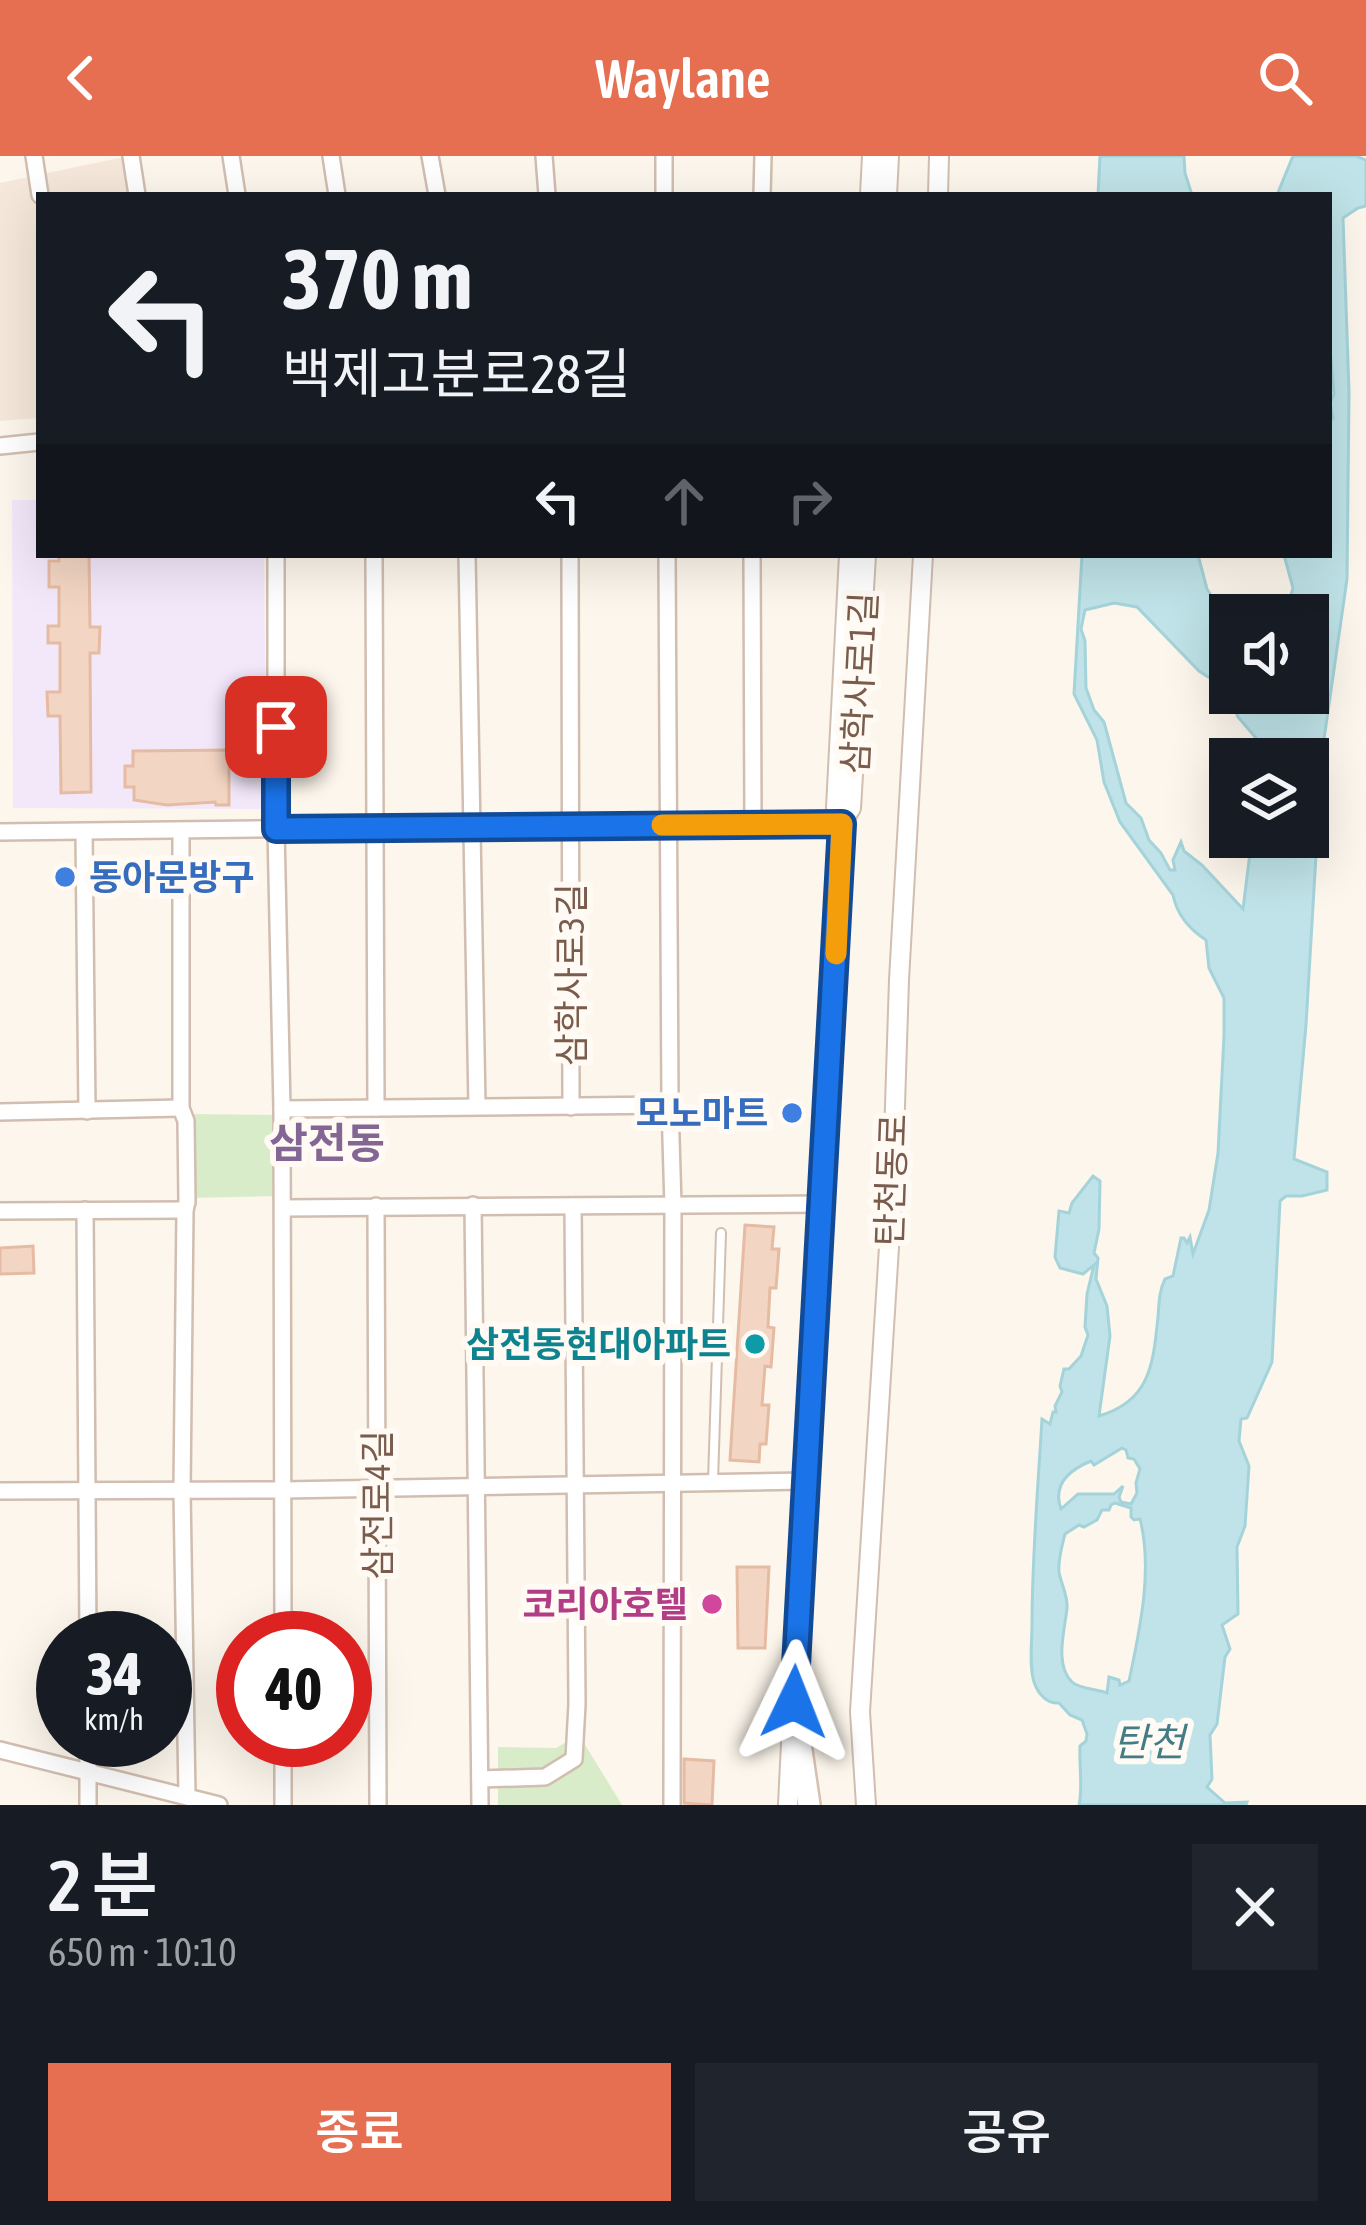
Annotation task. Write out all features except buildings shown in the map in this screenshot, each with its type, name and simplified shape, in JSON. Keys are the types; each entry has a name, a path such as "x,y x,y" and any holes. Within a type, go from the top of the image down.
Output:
{"main road":[{"path":"794,1702 809,1805"}],"street":[{"path":"34,156 40,192"},
{"path":"130,156 136,192"},
{"path":"232,156 237,192"},
{"path":"331,156 337,192"},
{"path":"430,156 436,192"},
{"path":"544,156 548,192"},
{"path":"664,156 664,192"},
{"path":"762,192 764,156"},
{"path":"870,192 872,156"},
{"path":"887,192 889,156"},
{"path":"938,192 939,156"},
{"path":"0,446 36,442"},
{"path":"276,558 283,1611"},
{"path":"374,558 376,1108"},
{"path":"467,558 477,1106"},
{"name":"삼학사로3길","path":"570,558 571,1107"},
{"path":"667,558 672,1805"},
{"path":"752,558 753,823"},
{"name":"삼학사로1길","path":"842,824 836,808 849,558"},
{"name":"삼학사로1길","path":"842,824 851,808 866,558"},
{"name":"탄천동로","path":"866,1805 860,1712 923,558"},
{"path":"0,832 842,824 794,1702 784,1805"},
{"path":"181,831 181,1108 186,1121 188,1202 184,1210 182,1491 187,1797"},
{"path":"84,832 87,1111"},
{"path":"282,1109 670,1105"},
{"path":"0,1112 181,1108"},
{"path":"283,1208 820,1204"},
{"path":"473,1205 480,1805"},
{"path":"480,1779 545,1777 574,1759 573,1205"},
{"name":"삼전로4길","path":"376,1206 378,1805"},
{"path":"85,1210 88,1611"},
{"path":"0,1211 184,1210"},
{"path":"0,1491 805,1481"},
{"path":"0,1750 219,1805"},
{"path":"283,1767 283,1805"},
{"path":"88,1770 88,1805"}],"lane":[{"path":"713,1483 721,1233"}],"shaded area":[{"path":"124,157 130,192 36,192 36,418 0,421 0,183"},
{"path":"12,500 36,500 36,558 264,558 267,809 13,808"}],"green space":[{"path":"188,1114 272,1115 276,1196 188,1198"},
{"path":"579,1735 622,1805 498,1805 498,1747 556,1748"}],"water":[{"path":"1100,156 1184,156 1191,192 1098,192"},
{"name":"탄천","path":"1293,156 1366,160 1366,206 1343,218 1349,392 1347,579 1329,704 1329,594 1291,594 1285,558 1332,558 1332,192 1278,192"},
{"name":"탄천","path":"1082,558 1199,558 1210,594 1209,677 1137,607 1114,603 1085,610 1081,629 1086,688 1104,722 1126,803 1141,818 1149,840 1170,870 1175,870 1173,860 1181,842 1184,851 1243,909 1249,858 1316,858 1294,1159 1327,1172 1327,1190 1280,1201 1272,1362 1247,1418 1241,1419 1239,1441 1249,1466 1245,1526 1237,1547 1238,1614 1222,1625 1230,1649 1217,1724 1210,1735 1212,1779 1207,1787 1225,1803 1247,1802 1246,1805 1079,1805 1080,1746 1087,1734 1082,1720 1041,1694 1031,1661 1042,1419 1050,1424 1062,1392 1064,1369 1081,1356 1088,1335 1087,1294 1094,1265 1083,1274 1060,1268 1055,1257 1059,1211 1069,1213 1093,1176 1100,1181 1094,1253 1110,1336 1099,1416 1129,1401 1146,1379 1163,1284 1173,1276 1181,1238 1187,1243 1190,1237 1193,1254 1209,1210 1218,1153 1224,1036 1224,998 1209,968 1206,940 1185,921 1173,895 1120,822 1104,782 1097,740 1074,694","holes":["1122,1448 1140,1469 1131,1504 1121,1502 1123,1486 1114,1494 1078,1494 1061,1509 1059,1492 1069,1474","1111,1505 1131,1508 1131,1517 1140,1519 1144,1538 1141,1620 1129,1681 1120,1685 1109,1677 1107,1693 1072,1682 1063,1666 1067,1603 1060,1553 1065,1534 1097,1520"]},
{"name":"탄천","path":"1328,714 1324,738 1256,738 1238,717"}],"slow traffic":[{"path":"662,825 842,824 836,954"}],"place":[{"name":"동아문방구","path":"65,877"},
{"name":"모노마트","path":"792,1113"},
{"name":"삼전동현대아파트","path":"755,1344"},
{"name":"코리아호텔","path":"712,1604"}],"district":[{"name":"삼전동","path":"327,1143"}],"route":[{"path":"276,727 276,829 842,824 794,1702"}]}
